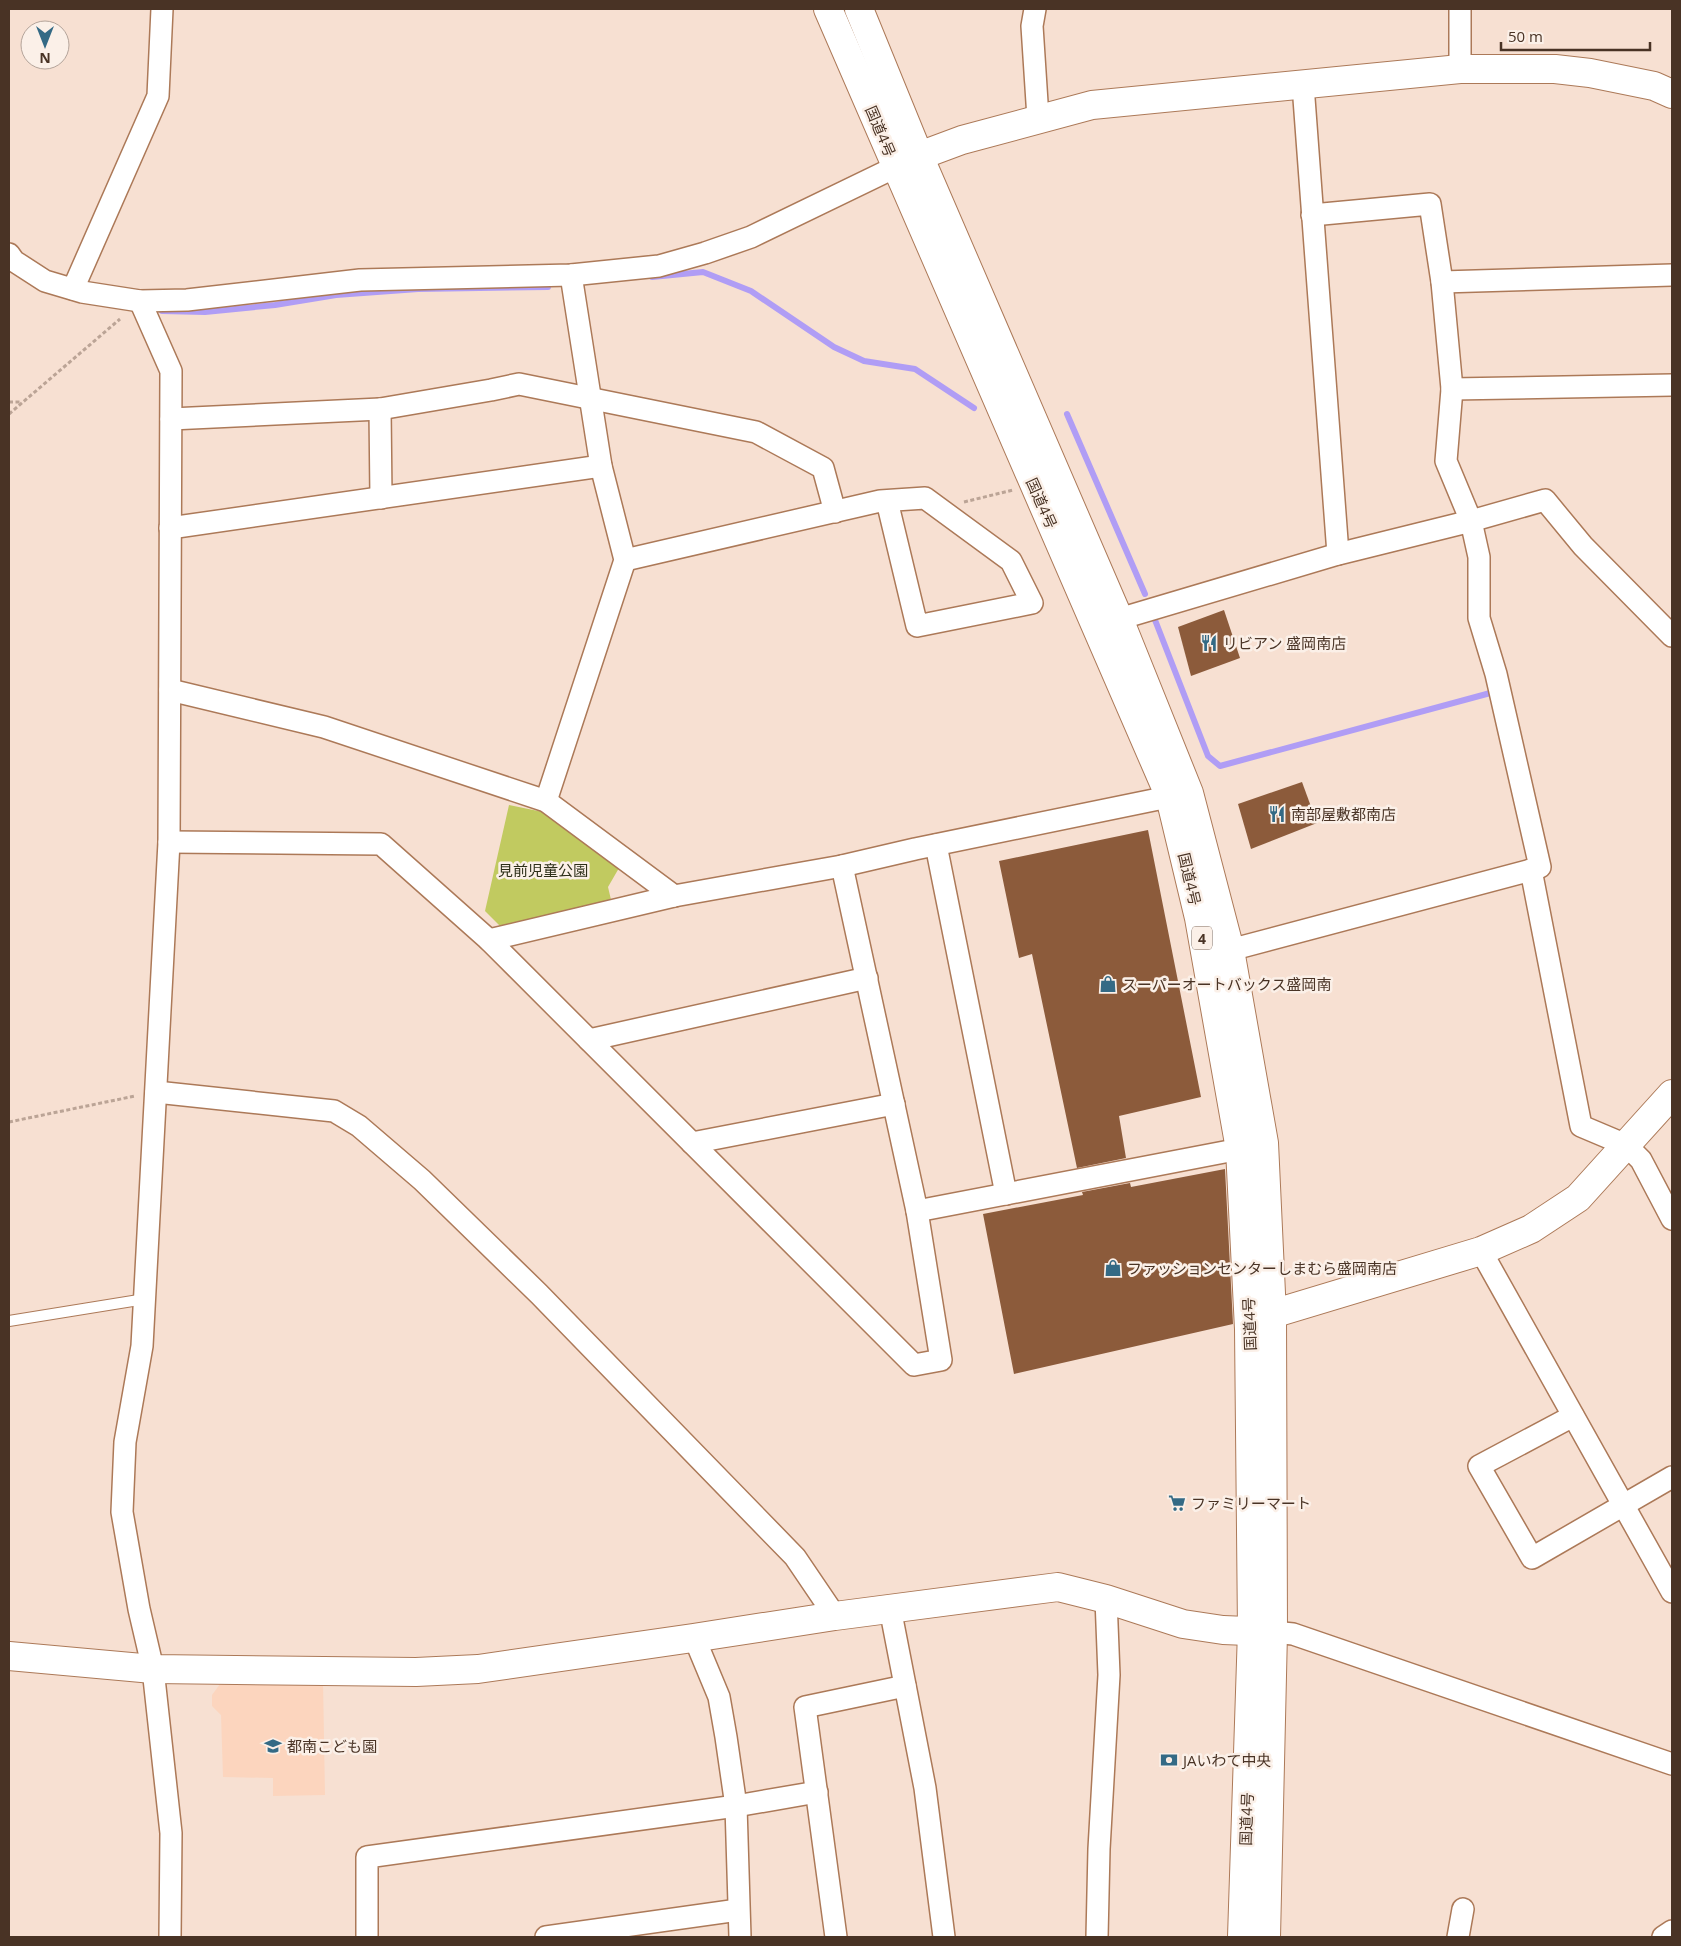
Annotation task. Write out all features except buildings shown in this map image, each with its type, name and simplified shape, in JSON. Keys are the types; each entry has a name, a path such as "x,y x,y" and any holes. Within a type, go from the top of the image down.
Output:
{"main road":[{"name":"国道4号","path":"828,9 907,161 1119,619 1230,950 1264,1143 1261,1318 1266,1937"},
{"name":"国道4号","path":"859,9 907,161 1034,485 1179,795 1240,1149 1261,1318"},
{"path":"907,161 962,140 1092,105 1460,69 1555,69 1590,73 1654,86 1672,94"},
{"path":"1261,1318 1481,1251 1531,1229 1578,1198 1672,1094"},
{"path":"9,1656 153,1669 416,1672 478,1669 890,1608 1058,1587 1106,1599 1183,1624 1223,1630 1263,1632"},
{"name":"国道4号","path":"1242,1937 1263,1632"}],"street":[{"path":"73,289 158,96 162,9"},
{"path":"1034,9 1032,26 1038,118"},
{"path":"1460,9 1460,69"},
{"path":"1303,85 1338,554"},
{"path":"9,254 14,261 45,281 73,289 140,301 187,300 360,280 572,275 658,266 705,253 751,237 907,161"},
{"path":"1230,950 1540,867 1496,674 1479,618 1479,557 1471,521 1446,461 1452,388 1442,282 1430,204 1312,215"},
{"path":"546,801 625,560 601,466 572,275"},
{"path":"1442,282 1672,276"},
{"path":"140,301 171,371 169,842 142,1346 126,1442 122,1512 139,1609 153,1669 170,1833 170,1937"},
{"path":"171,419 380,409 519,384 756,432 823,468 835,512"},
{"path":"1452,388 1672,384"},
{"path":"380,409 381,498"},
{"path":"170,528 601,466"},
{"path":"625,560 887,500 925,498 1010,561 1032,603 917,626 887,500"},
{"path":"1119,619 1338,554 1471,521 1545,500 1583,546 1672,636"},
{"path":"170,690 324,727 546,801 674,896"},
{"path":"489,940 674,896 842,866 1179,795"},
{"path":"169,842 381,844 489,940 914,1365 941,1360 917,1211 842,866"},
{"path":"936,845 1006,1194"},
{"path":"1531,870 1581,1126 1626,1145 1641,1160 1672,1219"},
{"path":"589,1040 867,978"},
{"path":"156,1092 334,1111 359,1126 422,1180 539,1294 775,1536 795,1557 835,1616"},
{"path":"692,1143 894,1104"},
{"path":"917,1211 1240,1149"},
{"path":"1481,1251 1672,1592"},
{"path":"1573,1416 1479,1466 1532,1558 1672,1477"},
{"path":"1097,1937 1099,1849 1109,1675 1106,1599"},
{"path":"890,1608 925,1788 944,1937"},
{"path":"1263,1632 1293,1634 1672,1764"},
{"path":"694,1637 719,1697 736,1806 740,1937"},
{"path":"836,1937 805,1707 905,1686"},
{"path":"366,1937 366,1857 736,1806 817,1792"},
{"path":"1458,1937 1463,1908"},
{"path":"546,1937 738,1910"},
{"path":"1663,1937 1672,1931"}],"lane":[{"path":"9,1321 145,1299"}],"path":[{"path":"9,414 140,301"},
{"path":"9,402 23,402"},
{"path":"938,508 1034,485"},
{"path":"9,1122 156,1092"}],"shaded area":[{"name":"都南こども園","path":"234,1680 323,1680 325,1795 273,1796 273,1778 223,1777 221,1715 212,1706 212,1695 220,1684"}],"green space":[{"name":"見前児童公園","path":"509,805 543,812 619,868 608,887 612,904 502,928 485,911"}],"waterway":[{"path":"652,277 703,272 751,291 834,347 864,361 915,369 974,408"},
{"path":"162,311 205,312 275,305 336,295 418,289 548,287"},
{"path":"1067,414 1145,594"},
{"path":"1155,620 1208,756 1220,766 1494,692"}],"place":[{"name":"リビアン 盛岡南店","path":"1209,643"},
{"name":"南部屋敷都南店","path":"1277,814"},
{"name":"スーパーオートバックス盛岡南","path":"1108,984"},
{"name":"ファッションセンターしまむら盛岡南店","path":"1113,1268"},
{"name":"ファミリーマート","path":"1177,1503"},
{"name":"都南こども園","path":"273,1746"},
{"name":"JAいわて中央","path":"1169,1760"}]}
